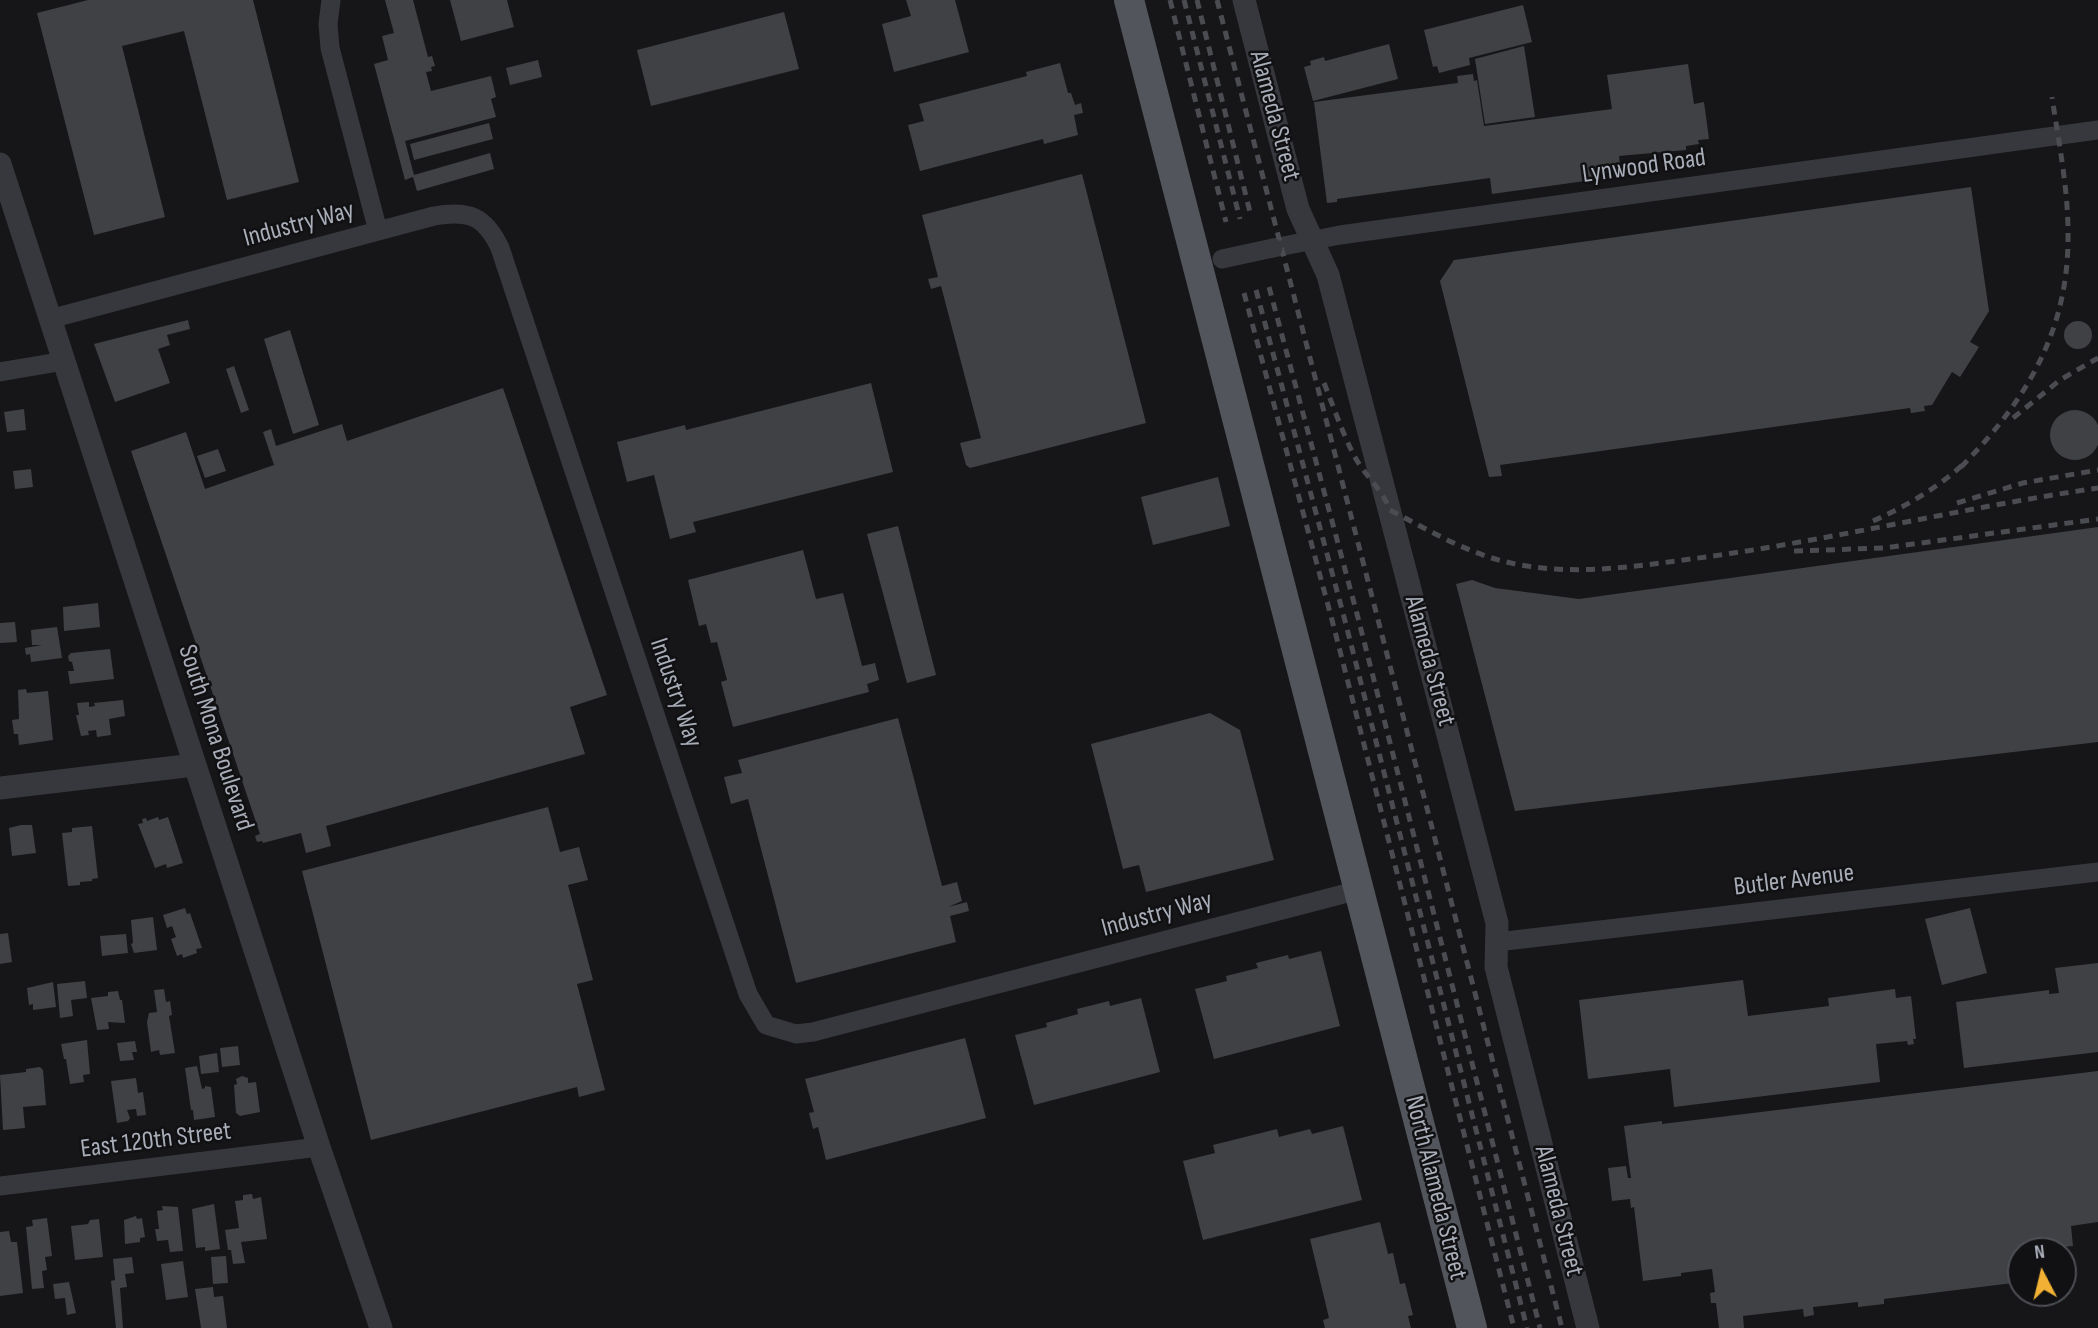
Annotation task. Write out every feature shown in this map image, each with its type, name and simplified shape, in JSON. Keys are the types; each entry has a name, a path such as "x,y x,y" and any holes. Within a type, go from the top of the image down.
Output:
{"main road":[{"path":"1129,0 1210,262 1359,890"},
{"name":"North Alameda Street","path":"1359,890 1472,1328"}],"street":[{"path":"331,0 328,35 377,232"},
{"name":"Alameda Street","path":"1244,0 1298,209 1328,275 1497,923 1496,967 1588,1328"},
{"name":"Lynwood Road","path":"1210,262 1311,240 2098,130"},
{"name":"South Mona Boulevard","path":"0,164 319,1147 381,1328"},
{"name":"Industry Way","path":"50,319 450,213 463,214 486,224 494,236 748,994 766,1025 796,1034 813,1032 1359,890"},
{"path":"0,372 64,362"},
{"path":"0,788 194,765"},
{"name":"Butler Avenue","path":"1497,942 2098,872"},
{"name":"East 120th Street","path":"0,1186 319,1147"}],"building":[{"path":"88,0 253,0 299,182 227,200 184,31 122,46 165,217 94,235 37,13"},
{"path":"385,0 413,0 428,57 432,56 435,66 431,67 432,71 426,72 431,91 491,76 496,97 491,99 496,117 405,141 414,175 490,153 494,169 417,191 413,177 405,180 374,64 388,60 382,36 394,33"},
{"path":"450,0 507,0 514,27 461,41"},
{"path":"906,0 955,0 969,52 894,72 882,24 911,16"},
{"path":"1523,5 1532,42 1469,58 1470,65 1439,73 1437,66 1433,67 1424,30"},
{"path":"784,12 799,69 651,106 637,50"},
{"path":"1389,44 1398,79 1313,101 1304,67 1311,65 1310,61 1324,57 1325,61"},
{"path":"1524,46 1535,117 1485,124 1475,59"},
{"path":"538,60 542,77 510,85 506,68"},
{"path":"1060,63 1068,93 1071,93 1075,105 1081,103 1083,113 1074,115 1078,135 1044,144 1043,139 920,171 908,125 924,121 919,104 1027,76 1026,72"},
{"path":"1688,64 1694,104 1704,102 1709,139 1698,140 1699,144 1686,146 1686,150 1619,156 1621,176 1492,194 1490,178 1337,199 1337,202 1327,203 1314,102 1458,83 1457,76 1473,74 1474,81 1477,80 1484,126 1612,109 1607,75"},
{"path":"489,123 493,139 414,160 410,144"},
{"path":"1082,174 1146,423 970,468 966,465 960,443 981,438 941,286 931,289 928,279 938,277 922,215"},
{"path":"1971,187 1989,311 1970,342 1979,347 1960,377 1952,372 1932,405 1924,406 1925,411 1911,413 1910,408 1500,465 1502,476 1489,477 1440,281 1454,260"},
{"path":"188,320 190,329 167,335 170,345 158,349 170,383 115,402 94,344"},
{"path":"2078,321 2088,325 2092,335 2088,345 2078,349 2068,345 2064,335 2068,325"},
{"path":"290,330 319,425 293,434 264,339"},
{"path":"234,366 249,410 241,413 226,369"},
{"path":"871,383 893,472 693,522 696,532 670,539 654,475 627,482 617,442 685,425 686,430"},
{"path":"503,388 607,695 570,707 585,754 326,826 331,846 306,853 301,833 263,843 257,842 255,836 260,834 131,451 186,432 205,489 274,465 263,432 271,429 276,446 342,424 347,441"},
{"path":"24,409 26,430 7,432 4,412"},
{"path":"2075,410 2093,417 2100,435 2093,453 2075,460 2057,453 2050,435 2057,417"},
{"path":"218,449 226,471 205,478 197,456"},
{"path":"31,469 33,487 15,489 13,471"},
{"path":"1218,477 1230,526 1153,545 1141,497"},
{"path":"898,526 936,675 907,683 867,534"},
{"path":"2098,527 2098,742 1515,811 1456,584 1472,580 1495,588 1579,599"},
{"path":"803,550 816,599 843,593 862,666 875,663 879,680 867,684 869,692 733,727 721,682 727,680 717,642 711,643 706,624 699,626 688,580"},
{"path":"98,603 100,627 64,631 63,607"},
{"path":"15,622 17,642 0,643 0,623"},
{"path":"57,627 62,658 31,662 30,654 26,655 25,648 42,645 32,645 31,630"},
{"path":"110,649 114,679 70,684 68,671 74,671 68,656 71,653"},
{"path":"26,689 27,693 48,691 53,740 19,745 12,720 19,719 18,690"},
{"path":"123,700 125,716 109,719 111,735 97,737 96,730 81,736 76,715 79,715 77,703 89,702 89,707 95,706 94,703"},
{"path":"1210,713 1240,730 1274,860 1146,892 1139,865 1123,869 1091,744"},
{"path":"898,718 942,886 957,882 962,901 948,907 967,902 969,911 950,916 956,942 796,983 748,799 731,804 724,777 742,773 738,760"},
{"path":"548,807 560,852 579,847 588,880 568,885 593,980 577,984 605,1090 579,1097 577,1087 371,1140 302,871"},
{"path":"158,817 159,820 168,817 183,863 167,868 166,864 155,868 138,824 143,823 142,819 146,818 147,821"},
{"path":"32,825 36,853 12,856 9,828"},
{"path":"92,826 98,878 80,882 80,885 68,886 62,833 72,832 72,828"},
{"path":"185,908 187,914 190,913 202,948 183,958 182,954 177,956 171,939 176,937 172,926 167,928 163,915"},
{"path":"1970,908 1987,973 1942,985 1925,919"},
{"path":"153,917 157,950 134,953 131,944 131,920"},
{"path":"8,933 12,962 0,964 0,934"},
{"path":"126,934 128,953 102,956 100,936"},
{"path":"1321,951 1340,1026 1214,1059 1195,989 1227,981 1226,976 1258,968 1256,963"},
{"path":"2098,963 2098,1052 1964,1068 1956,1002 2049,990 2049,994 2059,993 2055,968"},
{"path":"1743,980 1748,1016 1829,1006 1828,998 1895,989 1896,998 1911,996 1916,1039 1913,1039 1914,1044 1908,1045 1907,1041 1876,1044 1880,1082 1674,1107 1670,1069 1588,1079 1579,1000"},
{"path":"85,981 87,998 71,1000 73,1016 60,1018 57,984"},
{"path":"53,982 56,1007 33,1010 33,1004 29,1005 27,988"},
{"path":"164,989 166,1002 170,1001 172,1015 169,1016 175,1053 160,1055 159,1050 151,1052 147,1022 149,1013 157,1012 154,990"},
{"path":"118,991 125,1023 108,1022 109,1029 97,1030 91,998 108,996 108,992"},
{"path":"1141,998 1160,1072 1034,1105 1015,1035 1047,1027 1046,1023 1078,1014 1077,1009 1109,1001 1110,1006"},
{"path":"965,1038 986,1118 826,1160 818,1127 813,1129 809,1113 814,1112 805,1079"},
{"path":"87,1040 90,1074 83,1075 84,1082 70,1084 61,1044"},
{"path":"135,1041 137,1052 132,1052 134,1060 120,1061 117,1043"},
{"path":"238,1046 240,1065 222,1067 220,1048"},
{"path":"217,1053 219,1072 201,1074 199,1056"},
{"path":"197,1066 202,1089 205,1086 211,1087 215,1117 194,1120 185,1068"},
{"path":"40,1067 43,1070 46,1105 23,1107 25,1128 3,1130 0,1075 26,1072 26,1069"},
{"path":"2098,1071 2098,1222 2071,1226 2072,1237 2007,1237 2007,1284 1884,1299 1884,1304 1858,1307 1858,1302 1813,1307 1814,1315 1804,1317 1803,1309 1743,1316 1744,1328 1719,1328 1716,1303 1711,1303 1710,1293 1715,1292 1712,1269 1643,1281 1634,1207 1631,1208 1630,1199 1612,1201 1608,1168 1626,1166 1628,1178 1631,1178 1624,1126 1662,1121 1662,1124"},
{"path":"242,1076 248,1078 248,1083 256,1082 260,1112 240,1116 236,1113 234,1085 237,1084 236,1079"},
{"path":"136,1078 138,1093 143,1092 146,1115 137,1116 136,1109 127,1110 130,1118 128,1121 117,1123 111,1081"},
{"path":"1343,1126 1362,1200 1203,1240 1183,1161 1215,1153 1213,1145 1277,1129 1279,1137 1310,1129 1312,1134"},
{"path":"252,1194 253,1199 261,1197 267,1239 241,1242 245,1263 233,1264 225,1230 239,1228 235,1201 243,1200 243,1195"},
{"path":"214,1204 220,1249 205,1251 205,1247 196,1248 192,1209"},
{"path":"162,1206 178,1207 183,1251 170,1252 168,1240 157,1241 157,1211 163,1210"},
{"path":"136,1216 137,1219 142,1218 145,1237 140,1238 140,1242 125,1244 124,1220"},
{"path":"47,1218 52,1256 45,1257 47,1270 42,1271 44,1288 32,1289 26,1227 33,1226 32,1220"},
{"path":"99,1219 103,1257 75,1260 71,1226 88,1224 90,1220"},
{"path":"1380,1222 1388,1254 1393,1253 1400,1284 1405,1283 1413,1315 1408,1316 1411,1328 1325,1328 1323,1320 1329,1318 1310,1239"},
{"path":"9,1231 11,1242 17,1242 23,1293 0,1296 0,1232"},
{"path":"226,1256 228,1283 213,1284 211,1257"},
{"path":"132,1257 134,1273 125,1274 127,1287 120,1288 123,1328 116,1328 111,1281 115,1280 113,1259"},
{"path":"183,1261 188,1297 166,1300 161,1264"},
{"path":"69,1282 76,1313 67,1315 65,1298 55,1299 53,1284"},
{"path":"213,1287 214,1297 223,1296 227,1328 201,1328 195,1289"}],"railway":[{"path":"1170,0 1226,222"},
{"path":"1184,0 1240,219"},
{"path":"1197,0 1251,216"},
{"path":"1217,0 1562,1328"},
{"path":"1961,467 2005,417 2023,391 2051,336 2060,306 2066,275 2068,223 2052,97"},
{"path":"1269,287 1357,614 1540,1328"},
{"path":"1256,290 1344,617 1527,1328"},
{"path":"1244,293 1332,620 1514,1328"},
{"path":"2013,418 2060,380 2098,358"},
{"path":"1324,383 1356,459 1390,510 1470,550 1521,565 1567,570 1637,566 1706,557 2098,488"},
{"path":"1873,521 1922,495 1967,461"},
{"path":"1957,503 2023,483 2098,470"},
{"path":"1794,551 1884,548 2098,519"}]}
